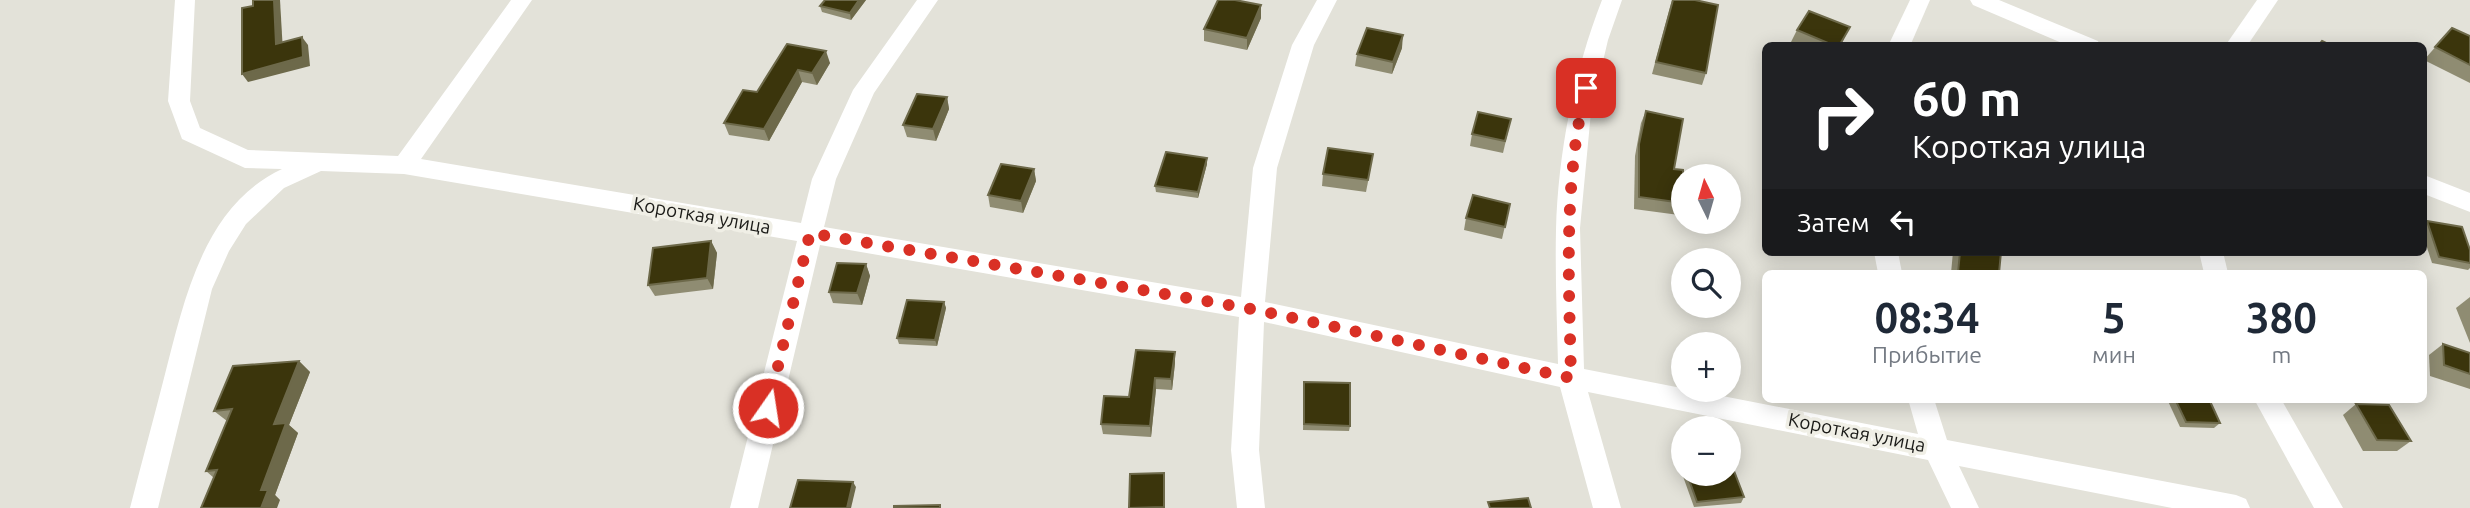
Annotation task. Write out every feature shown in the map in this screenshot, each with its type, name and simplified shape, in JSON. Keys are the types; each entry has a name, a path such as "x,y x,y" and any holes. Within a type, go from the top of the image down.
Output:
{"street":[{"name":"Короткая улица","path":"185,0 179,101 190,133 245,159 404,164 1252,309 1571,378 2236,508"},
{"path":"404,164 522,0"},
{"path":"744,508 824,179 864,90 928,0"},
{"path":"1251,508 1245,450 1252,309 1265,168 1303,45 1327,0"},
{"path":"1607,508 1571,378 1568,228 1580,112 1597,40 1612,0"},
{"path":"1901,42 1920,0"},
{"path":"1980,0 2080,42"},
{"path":"2238,42 2267,0"},
{"path":"144,508 200,289 218,247 238,217 276,182 320,162"},
{"path":"2427,185 2470,203"},
{"path":"1922,403 1936,448 1965,508"},
{"path":"2269,403 2329,508"}],"building":[{"path":"253,0 274,0 276,44 302,37 303,57 242,74 242,8 253,6"},
{"path":"825,0 859,0 850,13 820,6"},
{"path":"1218,0 1261,5 1247,38 1204,29"},
{"path":"1673,0 1695,0 1718,5 1706,73 1656,62"},
{"path":"1809,11 1850,27 1841,42 1826,42 1797,30"},
{"path":"1367,28 1403,35 1393,62 1357,54"},
{"path":"2452,28 2470,36 2470,65 2435,47"},
{"path":"787,44 826,51 812,73 798,70 764,129 724,123 743,90 757,92"},
{"path":"917,94 947,97 933,129 903,125"},
{"path":"1646,111 1683,119 1675,164 1671,164 1671,201 1639,197 1639,144"},
{"path":"1478,112 1511,119 1505,141 1472,134"},
{"path":"1328,148 1373,154 1368,180 1323,174"},
{"path":"1166,152 1207,158 1198,192 1155,186"},
{"path":"1001,164 1034,169 1021,201 988,195"},
{"path":"1473,195 1510,204 1505,227 1466,218"},
{"path":"2427,221 2462,227 2470,250 2470,263 2439,257"},
{"path":"711,241 707,278 648,285 653,248"},
{"path":"1960,256 2001,256 1999,270 1958,270"},
{"path":"837,263 866,264 857,293 829,292"},
{"path":"907,300 944,302 935,340 897,338"},
{"path":"2443,344 2470,353 2470,374 2444,365"},
{"path":"1136,350 1175,352 1171,379 1155,378 1150,426 1101,424 1104,396 1129,397"},
{"path":"299,361 274,424 286,423 261,490 268,490 261,508 201,508 217,470 206,471 232,409 214,411 233,366"},
{"path":"1304,382 1350,383 1350,426 1304,424"},
{"path":"2177,403 2211,403 2220,423 2186,422"},
{"path":"2356,404 2389,405 2411,441 2377,440"},
{"path":"1164,473 1164,507 1129,508 1130,474"},
{"path":"798,480 853,482 847,508 790,508"},
{"path":"1691,486 1740,486 1744,497 1697,502"},
{"path":"1528,498 1531,508 1490,508 1488,502"},
{"path":"940,505 940,508 894,508 894,506"}],"route":[{"path":"768,408 810,233 1252,309 1571,378 1568,228 1580,112 1586,88"}]}
